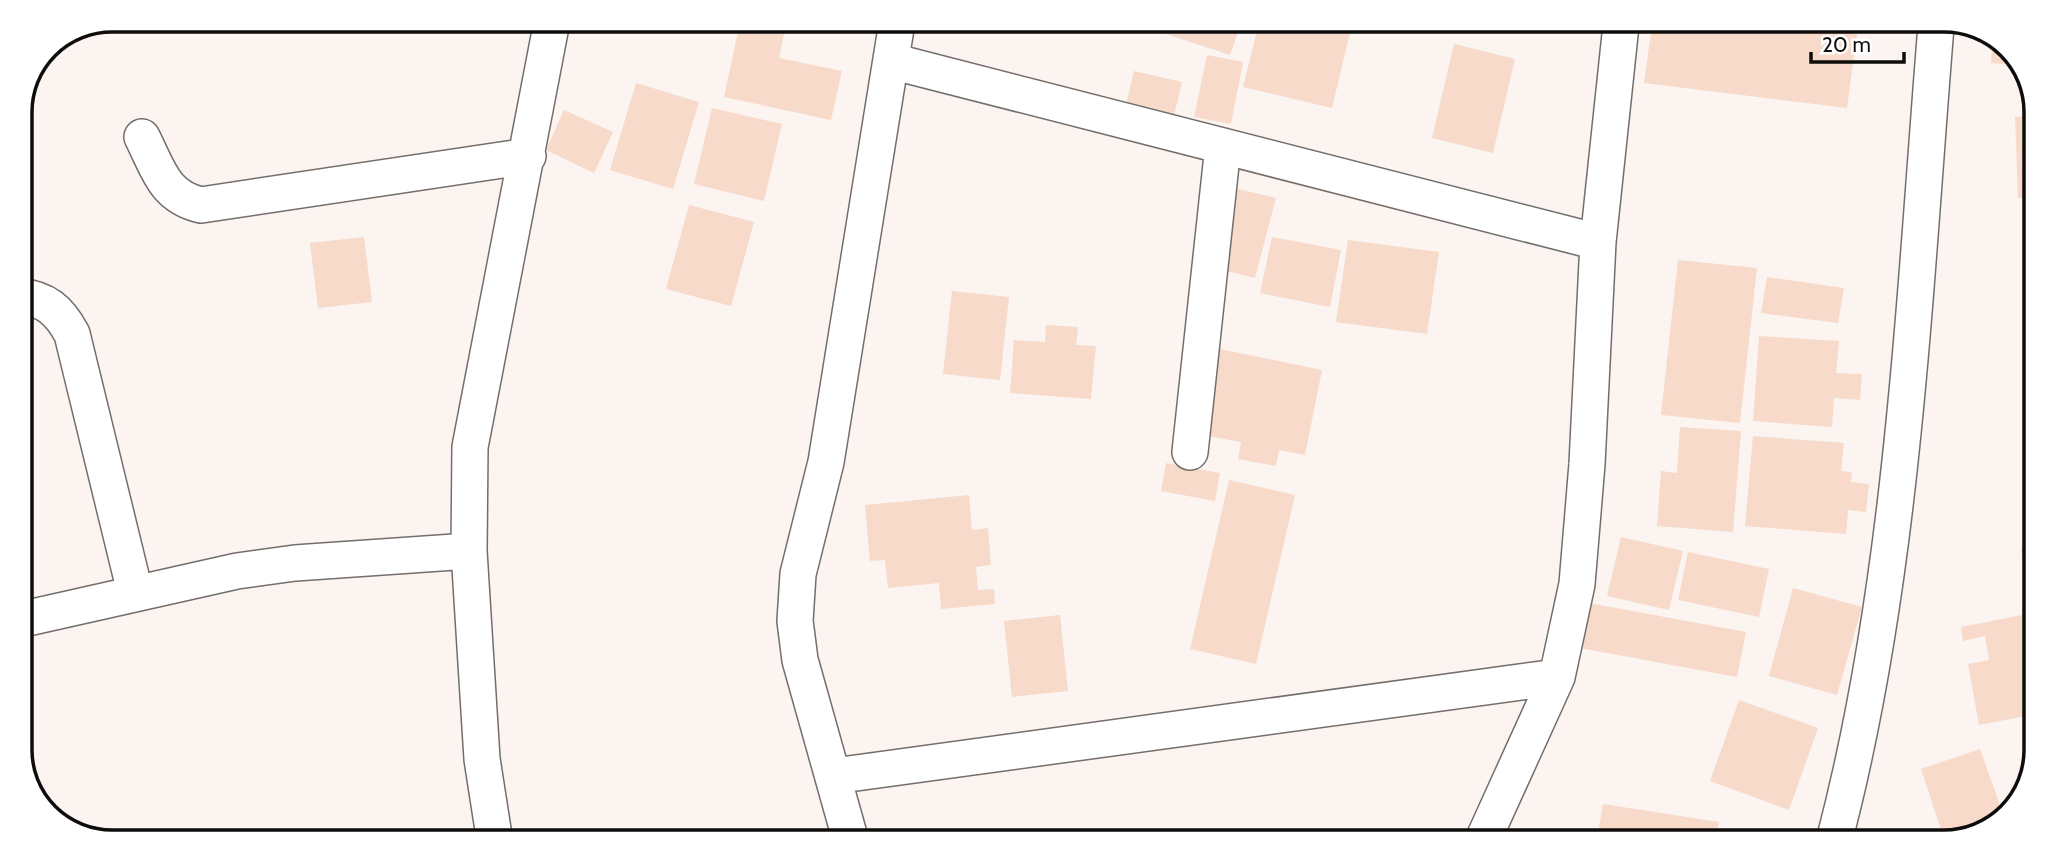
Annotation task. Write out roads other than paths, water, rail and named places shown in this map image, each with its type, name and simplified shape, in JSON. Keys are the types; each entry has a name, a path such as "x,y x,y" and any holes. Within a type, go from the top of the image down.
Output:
{"street":[{"path":"493,830 482,759 469,551 470,447 550,32"},
{"path":"848,830 800,660 795,621 798,574 826,461 895,32"},
{"path":"1488,830 1557,677 1577,584 1587,464 1598,242 1620,32"},
{"path":"1837,830 1857,755 1902,444 1936,32"},
{"path":"891,61 1598,242"},
{"path":"142,137 169,190 184,201 201,205 528,156"},
{"path":"1191,452 1223,146"},
{"path":"32,298 40,299 62,315 72,334 135,592"},
{"path":"32,617 135,592 295,563 469,551"},
{"path":"834,776 1557,677"}]}
